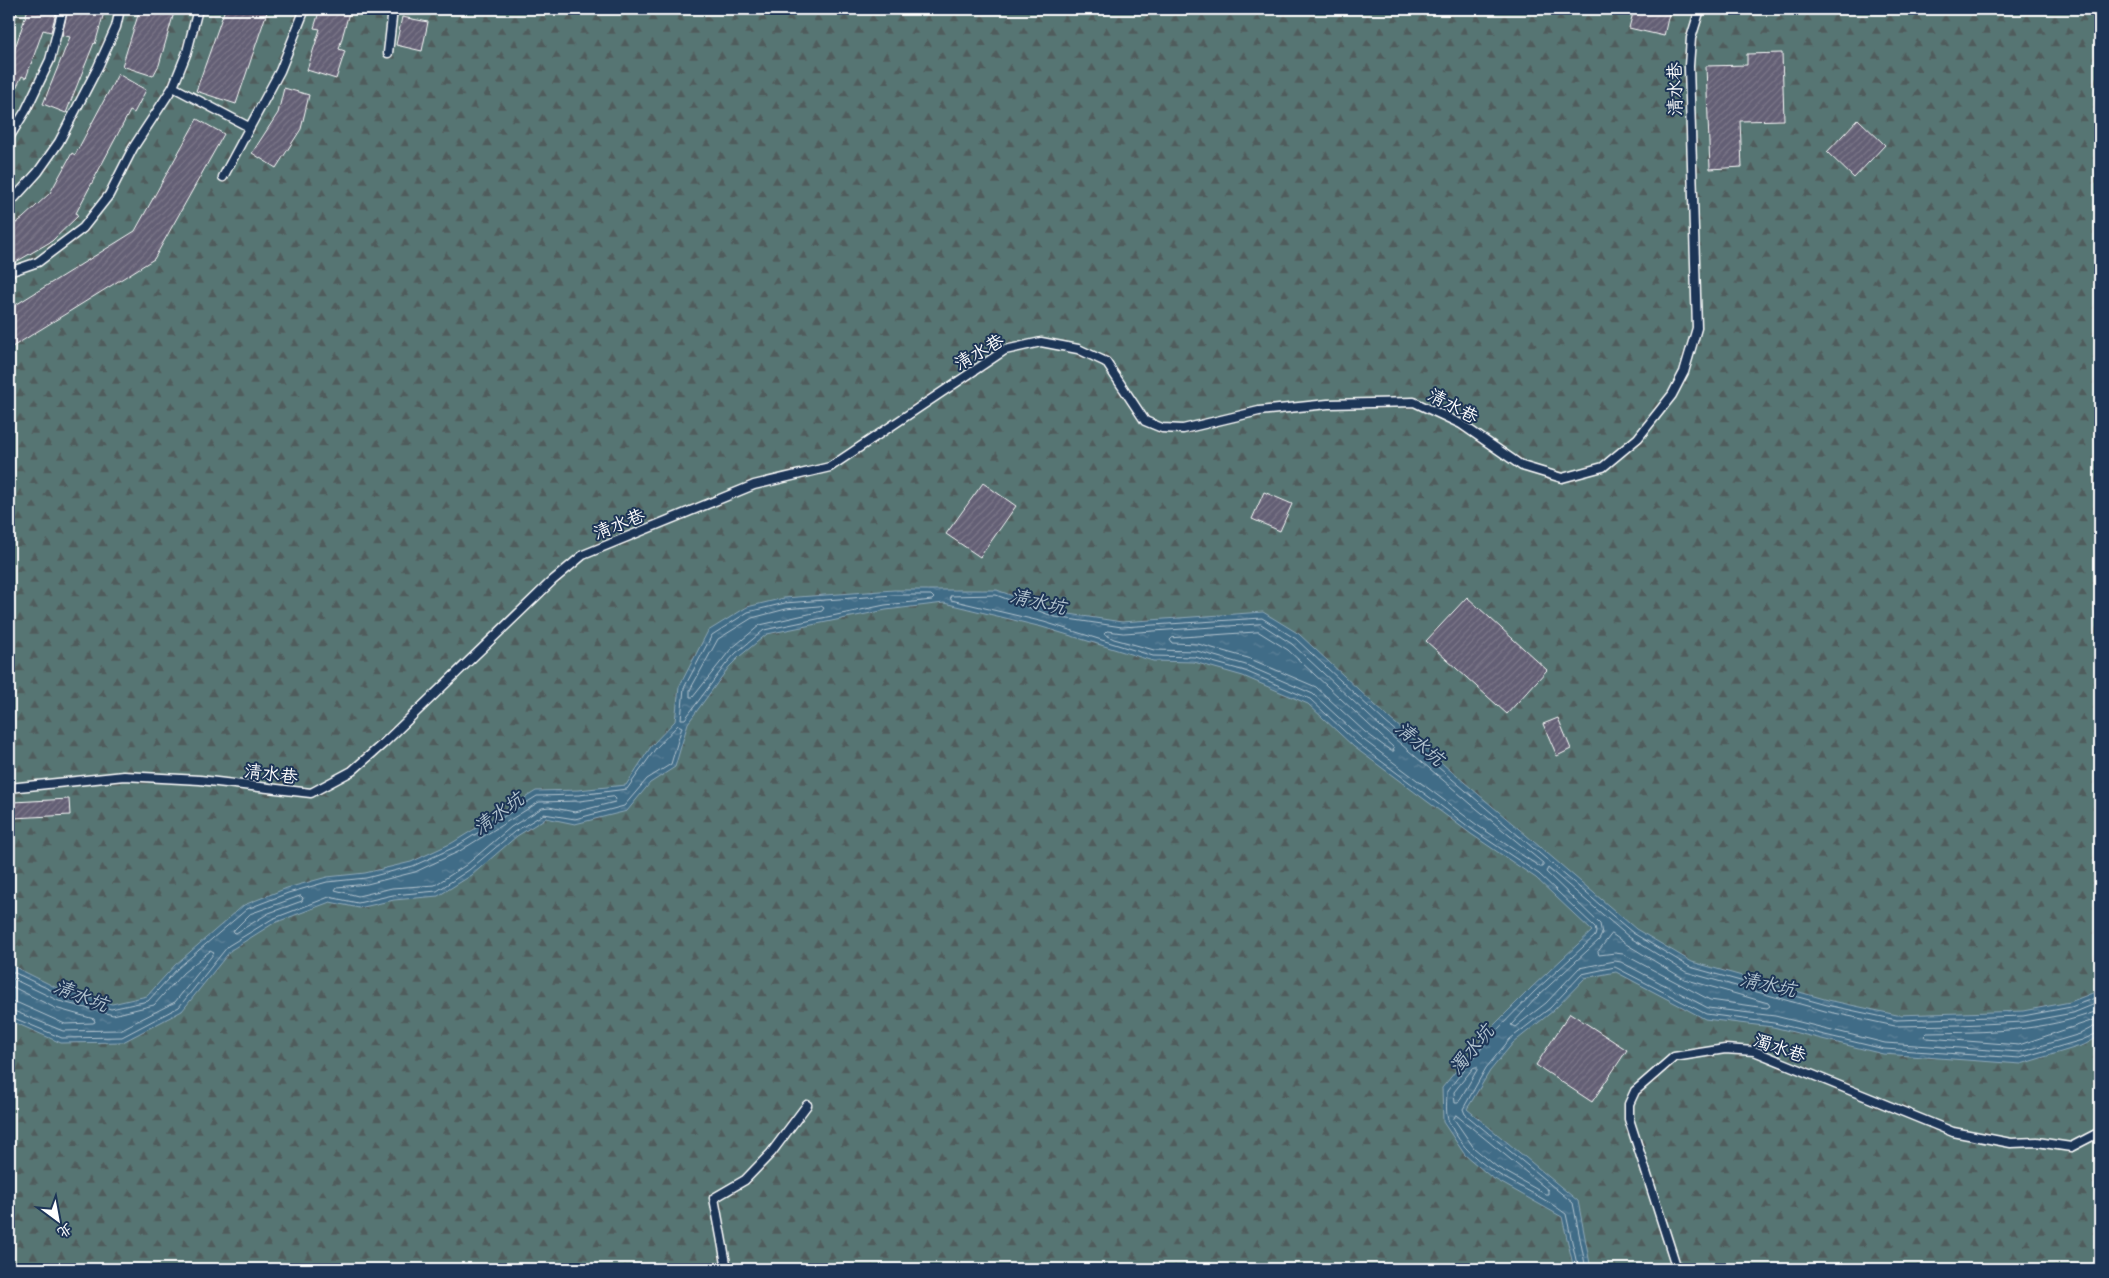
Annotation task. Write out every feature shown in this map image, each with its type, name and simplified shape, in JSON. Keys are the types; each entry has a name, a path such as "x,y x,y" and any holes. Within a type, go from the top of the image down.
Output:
{"lane":[{"path":"9,21 12,9"},
{"path":"9,138 26,110 50,60 63,9"},
{"path":"9,204 38,172 59,142 98,67 116,27 120,9"},
{"path":"9,272 38,262 83,228 109,195 133,148 173,87 187,52 198,9"},
{"path":"223,177 280,71 305,9"},
{"path":"388,52 393,9"},
{"name":"清水巷","path":"9,788 124,776 200,780 311,793 352,771 359,765 552,582 583,555 754,485 830,467 1005,350 1041,342 1078,349 1106,362 1144,421 1162,428 1183,429 1259,411 1328,404 1414,402 1461,424 1522,466 1562,478 1602,467 1638,438 1672,395 1684,372 1697,328 1689,66 1691,38 1700,9"},
{"path":"173,87 249,127"},
{"name":"濁水巷","path":"1677,1269 1629,1119 1629,1104 1635,1091 1674,1057 1725,1049 1754,1051 1953,1132 2010,1143 2037,1142 2071,1147 2100,1132"},
{"path":"727,1269 714,1198 745,1180 772,1153 807,1105"}],"green space":[{"path":"9,9 2100,9 2100,1269 9,1269"}],"water":[{"name":"清水坑","path":"894,590 997,590 1056,612 1122,622 1263,612 1299,634 1389,718 1636,929 1692,962 1828,1000 1897,1015 2023,1011 2070,1002 2100,990 2100,1036 2084,1045 2021,1064 1883,1054 1773,1027 1705,1019 1616,972 1585,978 1553,1011 1513,1043 1490,1071 1467,1109 1578,1201 1591,1269 1574,1269 1562,1217 1491,1177 1465,1155 1443,1122 1442,1088 1490,1029 1592,931 1536,878 1471,834 1354,747 1308,704 1243,676 1194,662 1153,661 1042,627 944,603 886,610 767,634 729,667 688,723 675,767 650,783 627,811 575,824 546,818 517,836 472,875 438,896 394,900 359,908 330,902 274,923 231,950 182,1011 123,1042 61,1043 9,1020 9,964 63,991 112,1004 147,996 175,965 244,905 287,888 327,877 365,873 411,862 452,843 536,791 578,790 626,785 652,745 675,721 679,687 708,631 747,607 784,598"}],"building":[{"path":"28,9 57,9 51,32 43,30 26,78 22,76 9,102 9,66"},
{"path":"68,9 105,9 95,44 66,113 43,104 70,37 62,35"},
{"path":"140,9 175,9 159,65 153,76 122,66"},
{"path":"225,9 268,9 236,104 196,91"},
{"path":"320,9 350,9 339,49 345,51 336,79 307,70 320,29 314,28"},
{"path":"1634,9 1670,9 1664,36 1629,28"},
{"path":"402,17 428,22 422,51 396,45"},
{"path":"1782,53 1784,120 1740,121 1742,167 1710,169 1706,66 1747,65 1747,54"},
{"path":"118,74 146,90 134,113 130,111 76,213 78,216 52,241 9,266 9,228 50,193 72,153 75,155"},
{"path":"284,88 309,95 301,129 276,168 252,153 278,113"},
{"path":"197,119 224,134 154,259 9,349 9,309 135,231"},
{"path":"1858,119 1885,145 1854,178 1827,152"},
{"path":"983,483 1016,506 980,557 946,534"},
{"path":"1264,492 1292,504 1280,531 1252,519"},
{"path":"1467,597 1547,670 1507,714 1426,641"},
{"path":"1558,718 1571,749 1557,756 1543,724"},
{"path":"69,799 70,815 13,818 13,802"},
{"path":"1570,1013 1627,1050 1592,1102 1536,1065"}],"water label":[{"name":"濁水坑","path":"1471,1049"}]}
